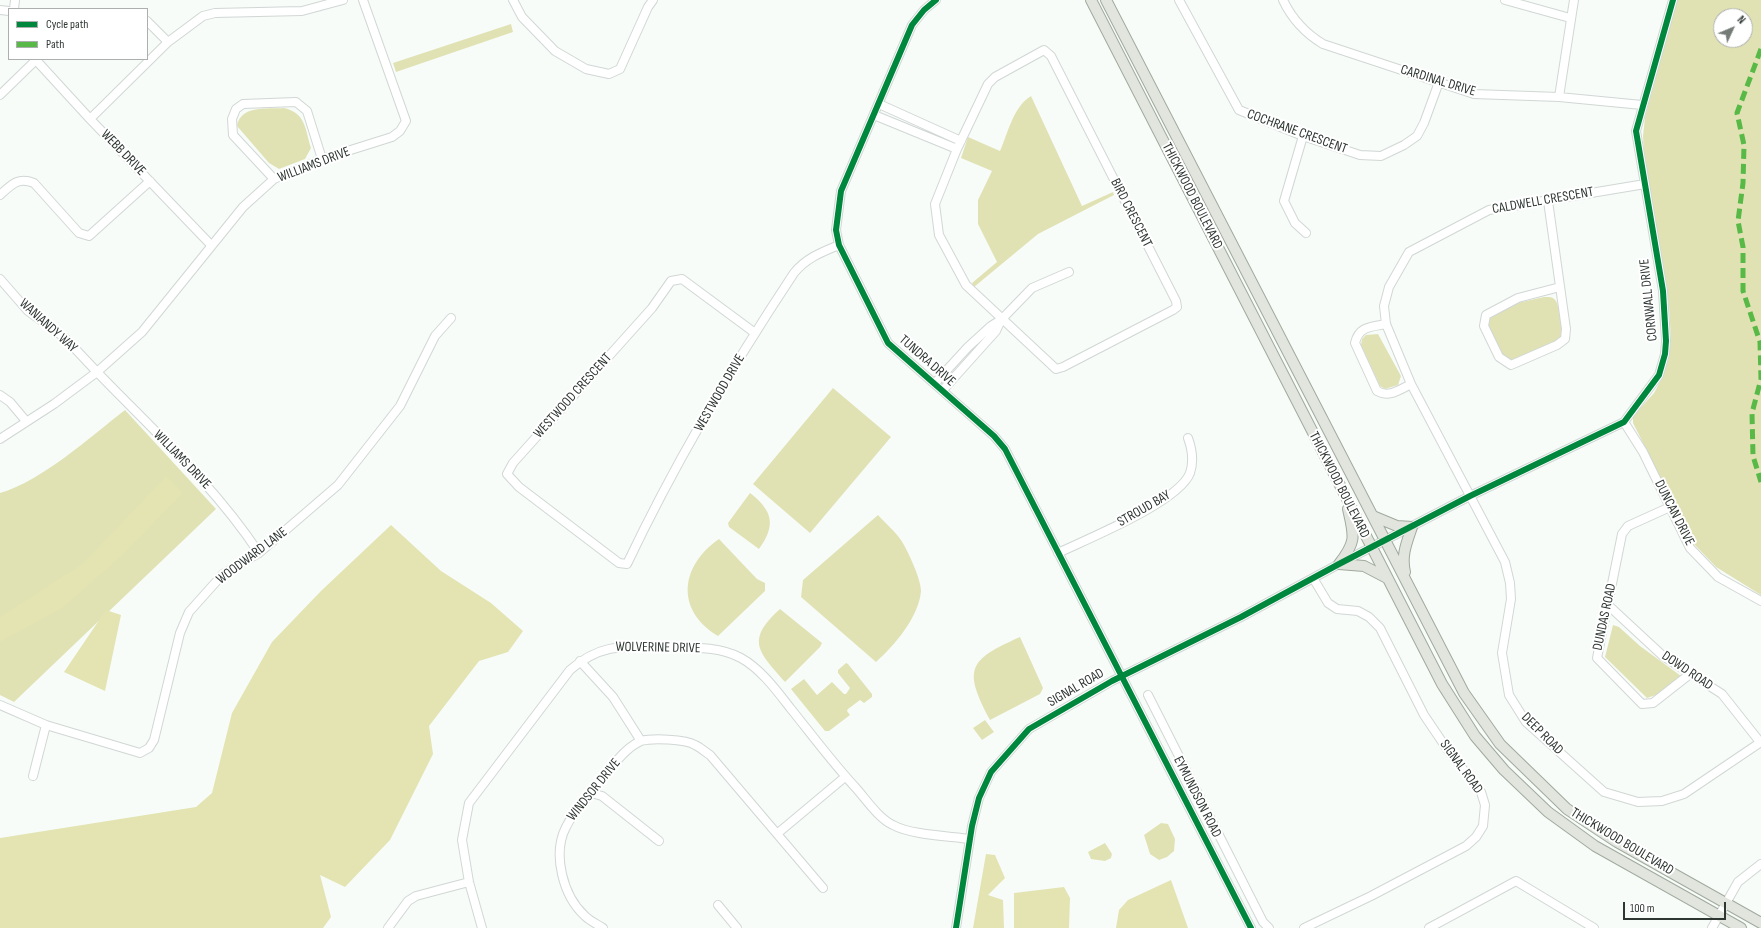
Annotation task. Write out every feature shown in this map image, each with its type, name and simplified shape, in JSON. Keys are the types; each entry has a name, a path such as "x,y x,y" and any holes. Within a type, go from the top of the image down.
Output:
{"main road":[{"name":"THICKWOOD BOULEVARD","path":"1091,0 1442,684 1475,736 1504,770 1548,812 1595,846 1741,928"},
{"name":"THICKWOOD BOULEVARD","path":"1106,0 1464,693 1500,744 1567,809 1617,842 1761,923"},
{"path":"1339,564 1350,550 1354,536 1345,497"},
{"path":"1373,516 1397,526 1412,527 1404,549 1402,561 1408,584"},
{"path":"1339,564 1364,566 1387,578"}],"street":[{"path":"90,119 168,42 197,20 209,15 302,11 343,0"},
{"name":"WILLIAMS DRIVE","path":"0,438 54,404 97,372 142,332 242,207 274,179 322,159 392,137 400,131 406,121 363,0"},
{"path":"513,0 522,17 555,50 586,69 609,74 620,69 648,7 653,0"},
{"name":"TUNDRA DRIVE","path":"936,0 924,10 912,25 841,191 836,230 840,245 888,343 936,383 994,436 1004,449 1122,676"},
{"name":"COCHRANE CRESCENT","path":"1179,0 1239,110 1303,136 1360,155 1381,156 1404,145 1417,136 1424,123 1439,82"},
{"name":"CARDINAL DRIVE","path":"1283,0 1289,13 1307,35 1323,44 1474,94 1559,97 1642,105"},
{"path":"1505,0 1570,18"},
{"path":"1559,97 1570,18 1574,0"},
{"name":"CORNWALL DRIVE","path":"1372,548 1470,496 1624,422 1659,375 1665,354 1666,341 1663,291 1636,131 1642,105 1673,0"},
{"path":"148,22 168,42"},
{"name":"BIRD CRESCENT","path":"1044,50 1051,56 1176,301 1177,307 1077,360 1056,369 966,285 939,235 935,204 957,149 988,84 995,77 1044,50"},
{"path":"0,96 36,60"},
{"name":"WEBB DRIVE","path":"36,60 90,119 211,245"},
{"path":"274,179 233,134 232,119 236,109 243,104 296,102 302,106 307,111 322,159"},
{"path":"879,104 961,141"},
{"path":"874,115 957,149"},
{"path":"917,132 921,122"},
{"path":"1303,136 1284,201 1295,223 1306,233"},
{"path":"0,195 13,183 25,180 34,183 79,233 89,236 150,181"},
{"name":"CALDWELL CRESCENT","path":"1470,496 1411,384 1386,324 1384,306 1389,287 1409,252 1489,210 1645,184"},
{"path":"1548,201 1566,329 1565,338 1557,346 1511,366 1499,358 1484,326 1486,315 1518,298 1560,287"},
{"name":"WESTWOOD DRIVE","path":"627,564 652,511 755,333 801,265 811,257 840,245"},
{"path":"943,390 996,331 1002,320 1032,288 1069,272"},
{"name":"WANIANDY WAY","path":"0,279 28,310 65,338 97,372"},
{"name":"WESTWOOD CRESCENT","path":"627,564 619,564 520,487 507,474 513,463 652,308 671,281 682,279 755,333"},
{"name":"WOODWARD LANE","path":"0,705 46,725 140,753 149,748 154,740 180,633 189,612 223,574 259,553 338,485 400,406 435,336 451,318"},
{"path":"936,383 968,347 991,326 1002,320"},
{"path":"1386,324 1362,329 1357,335 1355,343 1377,391 1383,395 1390,395 1411,384"},
{"path":"968,347 976,354"},
{"name":"WILLIAMS DRIVE","path":"97,372 206,484 243,528 259,553"},
{"path":"0,395 10,402 26,421"},
{"name":"DUNCAN DRIVE","path":"1624,422 1643,452 1690,548 1718,577 1761,601"},
{"name":"STROUD BAY","path":"1058,553 1163,501 1183,484 1190,473 1193,451 1188,438"},
{"name":"DEEP ROAD","path":"1470,496 1504,562 1510,583 1511,599 1502,653 1509,695 1526,722 1604,792 1638,802 1662,801 1684,794 1761,742"},
{"name":"DUNDAS ROAD","path":"1670,507 1628,526 1622,534 1597,658 1642,704 1653,703 1690,674"},
{"name":"SIGNAL ROAD","path":"956,928 970,839 979,798 991,772 1029,729 1122,676 1241,617 1339,564 1372,548"},
{"name":"SIGNAL ROAD","path":"1304,928 1371,896 1466,846 1476,837 1483,826 1485,810 1482,792 1448,749 1424,715 1380,628 1369,617 1358,611 1337,609 1328,603 1313,578"},
{"name":"DOWD ROAD","path":"1608,605 1663,656 1722,694 1761,742"},
{"name":"WOLVERINE DRIVE","path":"482,928 469,882 462,840 469,803 570,670 598,651 629,646 713,649 740,658 754,668 775,688 846,777 882,817 893,825 908,830 970,839"},
{"path":"580,662 613,697 641,741 657,740 694,744 710,755 778,833 823,888"},
{"name":"EYMUNDSON ROAD","path":"1122,676 1251,928"},
{"path":"1148,695 1263,922 1269,928"},
{"path":"33,776 46,725"},
{"path":"1156,744 1169,737"},
{"name":"WINDSOR DRIVE","path":"603,928 585,916 573,901 564,884 559,859 565,828 615,761 641,741"},
{"path":"778,833 846,777"},
{"path":"591,793 602,796 659,841"},
{"path":"1712,928 1738,882 1761,864"},
{"path":"1433,927 1516,881 1594,928"},
{"path":"388,928 405,904 416,896 469,882"},
{"path":"718,905 737,928"}],"green space":[{"path":"1677,0 1761,0 1761,595 1716,567 1694,544 1633,423 1633,416 1654,393 1662,378 1669,358 1671,339 1669,305 1644,154 1643,136 1645,117"},
{"path":"511,24 513,32 396,72 393,63"},
{"path":"1031,96 1082,206 1113,192 1114,195 1038,234 974,287 972,283 997,262 978,224 978,200 992,171 961,158 968,137 1000,151 1015,113"},
{"path":"284,108 291,110 301,118 306,128 311,148 305,159 279,169 269,163 237,126 239,119 243,114 249,111"},
{"path":"1544,297 1553,298 1556,301 1560,315 1560,340 1512,362 1503,357 1488,324 1489,318 1517,303"},
{"path":"1378,334 1401,376 1398,385 1385,389 1380,386 1361,345 1362,339 1366,335"},
{"path":"833,388 891,437 810,533 753,484"},
{"path":"125,410 216,509 14,702 0,695 0,493 16,487 49,469"},
{"path":"166,476 183,493 122,556 62,608 0,642 0,617 82,564"},
{"path":"750,493 764,506 770,519 768,533 759,549 729,527 728,523"},
{"path":"878,515 896,533 904,545 917,572 921,591 916,611 911,621 898,639 876,662 801,597 803,580"},
{"path":"391,525 441,571 491,603 523,631 508,652 479,661 429,726 433,754 390,840 345,887 320,875 331,917 323,928 0,928 0,838 196,807 212,793 232,713 272,642 321,591"},
{"path":"719,539 757,579 765,583 765,591 718,636 704,625 695,614 689,601 688,588 690,575 696,562 706,550"},
{"path":"780,609 822,643 820,647 785,682 763,655 759,639 762,630 769,620"},
{"path":"106,610 121,615 105,691 64,672"},
{"path":"1613,625 1619,627 1640,646 1681,676 1656,695 1647,698 1605,657"},
{"path":"1020,637 1043,688 1040,694 990,720 981,703 976,689 974,677 975,668 990,652"},
{"path":"846,663 872,694 872,697 864,703 860,700 848,709 847,711 850,715 829,731 825,731 791,689 804,679 817,695 832,682 844,694 846,694 850,688 838,673 838,670"},
{"path":"985,720 994,732 982,740 973,728"},
{"path":"1161,823 1168,824 1175,839 1174,851 1167,857 1159,860 1150,854 1144,835"},
{"path":"1105,843 1112,854 1111,858 1105,861 1091,859 1088,852"},
{"path":"986,854 995,855 1005,878 988,895 1003,900 1004,928 973,928"},
{"path":"1171,880 1188,928 1116,928 1119,910 1128,900"},
{"path":"1064,887 1070,898 1069,928 1014,928 1014,893"}],"marked path":[{"path":"1761,49 1737,113 1744,145 1743,183 1738,221 1743,247 1743,291 1760,342 1761,379 1752,413 1753,456 1761,482"}],"cycle path":[{"path":"936,0 924,10 912,25 841,191 836,230 839,245 888,343 994,436 1005,449 1251,928"},
{"path":"956,928 972,826 979,798 991,772 1029,729 1112,681 1241,617 1470,496 1624,422 1659,375 1665,354 1666,341 1663,291 1636,131 1673,0"}]}
